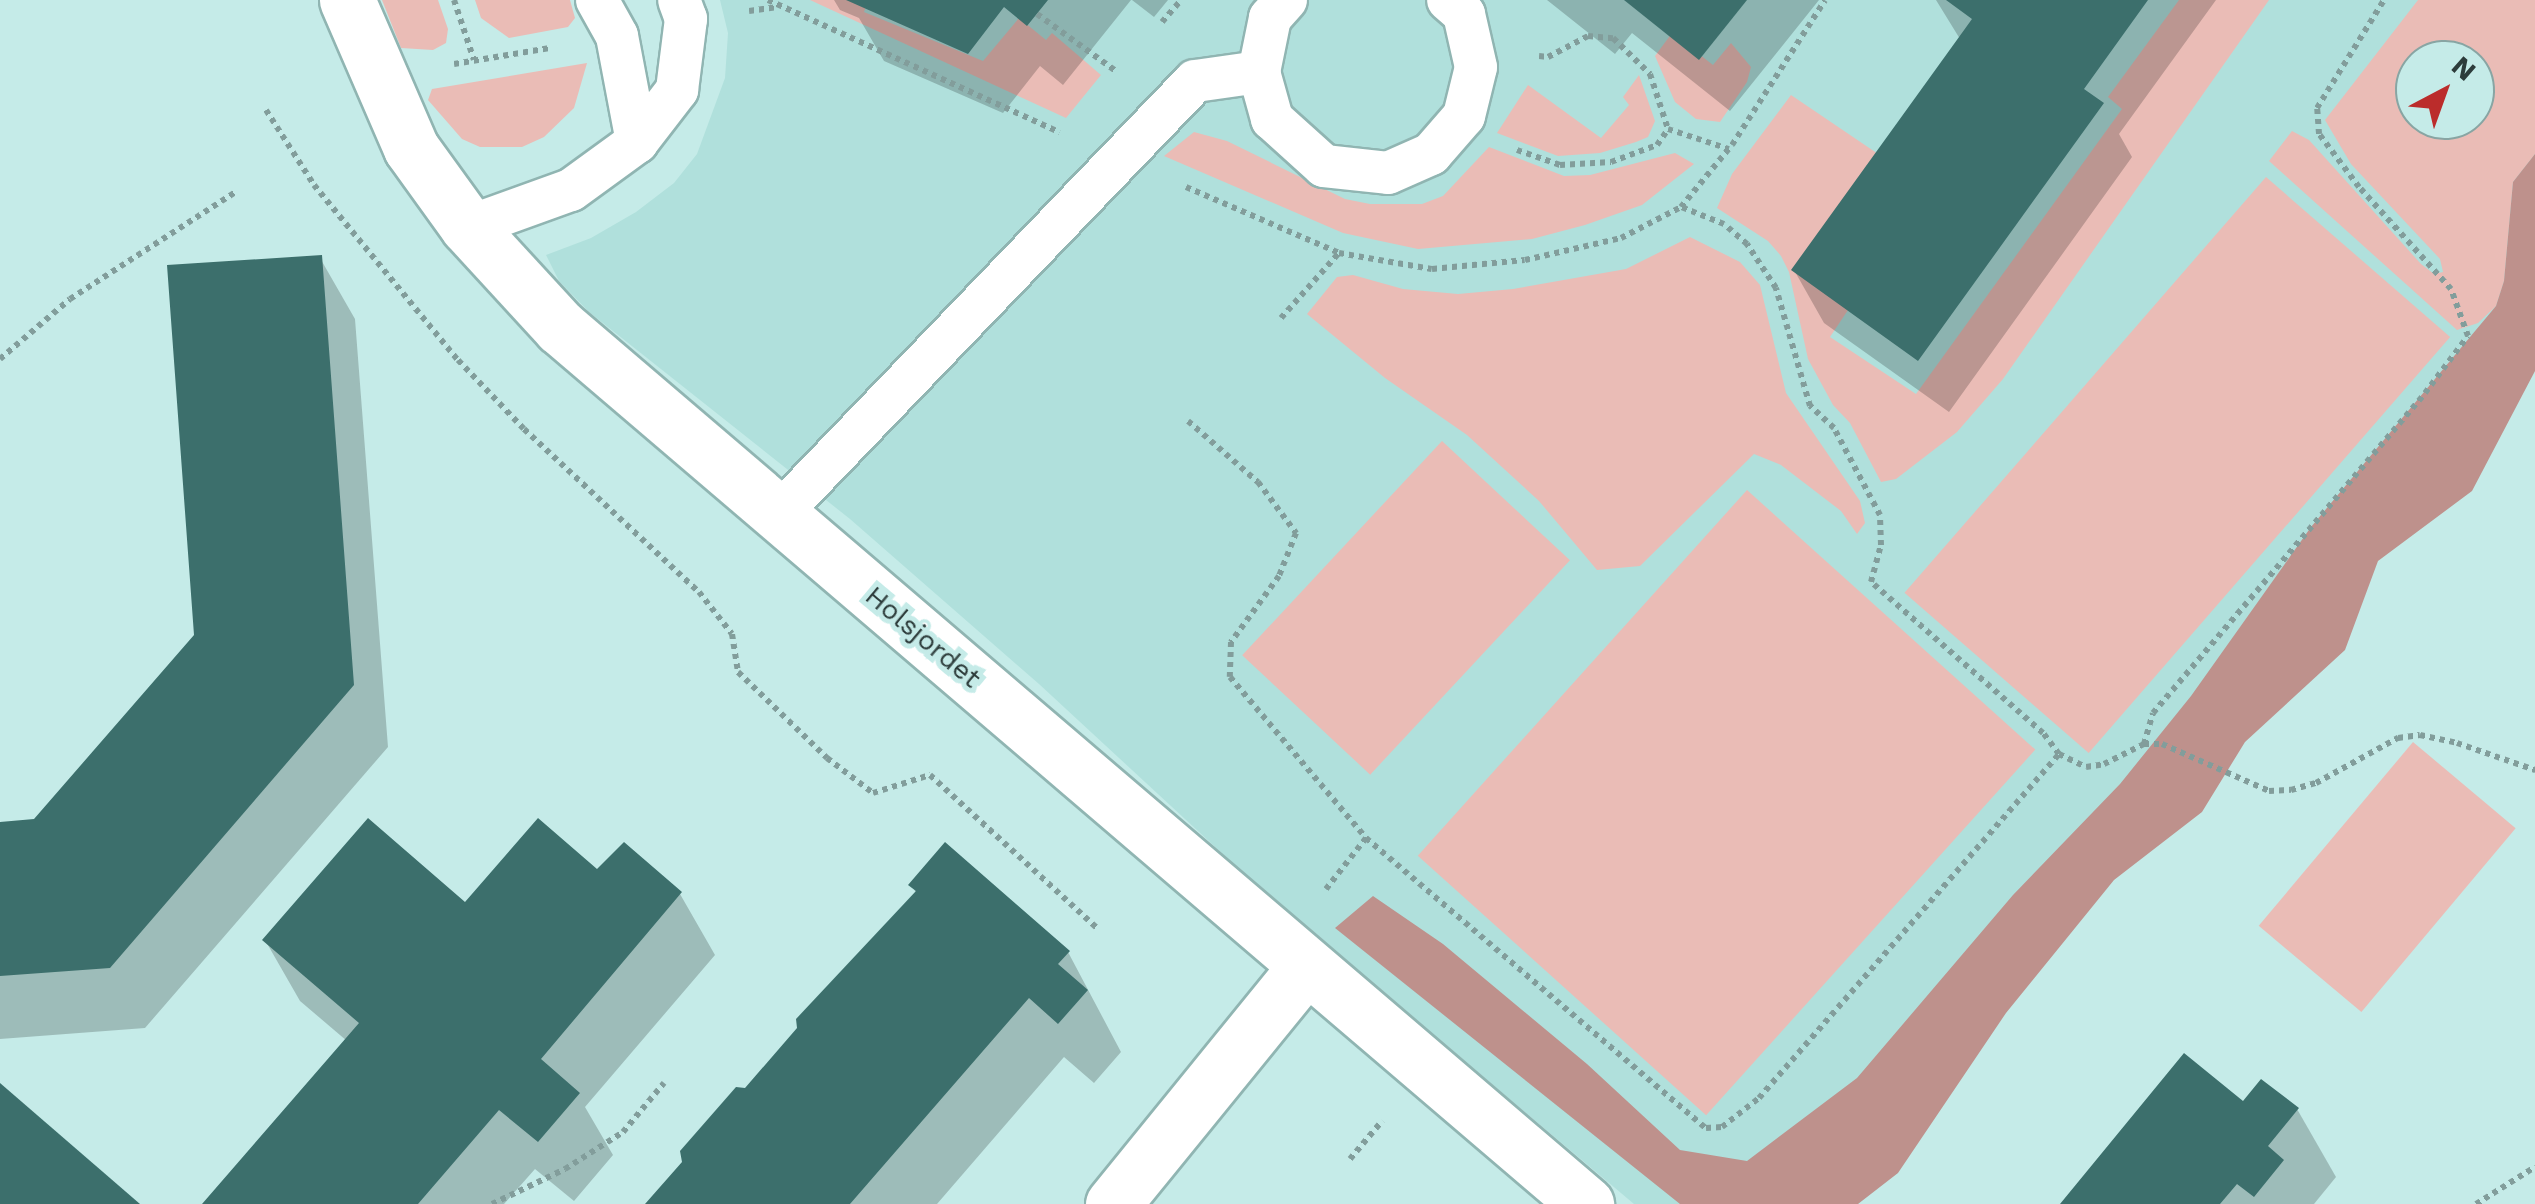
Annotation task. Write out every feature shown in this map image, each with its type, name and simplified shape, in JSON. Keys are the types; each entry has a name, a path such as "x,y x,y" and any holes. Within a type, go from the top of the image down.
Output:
{"street":[{"name":"Holsjordet","path":"348,0 410,148 468,227 560,327 1586,1204"},
{"path":"1112,1204 1306,968"}],"lane":[{"path":"597,0 617,36 637,142"},
{"path":"468,227 570,190 637,142 677,90 686,18 679,0"},
{"path":"1286,0 1270,18 1259,72 1272,120 1324,166 1388,173 1431,154 1464,116 1476,67 1464,14 1448,0"},
{"path":"777,516 1195,81 1259,72"}],"path":[{"path":"454,0 474,60"},
{"path":"768,0 777,7"},
{"path":"2144,744 2153,713 2425,393 2468,336 2452,289 2360,187 2319,134 2317,108 2384,0"},
{"path":"1036,14 1120,74"},
{"path":"1476,67 1530,55 1548,57 1588,36 1613,38 1650,74 1668,129"},
{"path":"266,110 314,185 458,360 524,430 699,592 732,634 738,672 828,758 874,793 930,775 1100,930"},
{"path":"1668,129 1729,149"},
{"path":"1431,154 1473,136 1560,165 1611,162 1657,145 1668,129"},
{"path":"0,359 70,299 237,191"},
{"path":"1681,207 1724,224 1747,244 1776,288 1810,406 1834,428 1880,516 1881,546 1872,582 2042,733 2059,754 2086,767 2104,764 2144,744 2174,746 2269,791 2316,783 2398,738 2420,735 2457,742 2535,770"},
{"path":"1281,318 1339,253"},
{"path":"1188,421 1258,482 1296,533 1279,576 1231,642 1230,677 1366,838 1706,1128 1722,1127 1759,1098 2059,754"},
{"path":"1306,968 1307,911 1366,838"},
{"path":"492,1204 565,1169 622,1132 664,1083"},
{"path":"1350,1159 1386,1116"},
{"path":"2476,1204 2535,1168"}],"shaded area":[{"path":"382,0 438,0 448,29 446,43 433,50 401,48"},
{"path":"475,0 570,0 575,18 568,27 509,38 481,18"},
{"path":"720,0 2535,0 2535,307 1794,1204 1634,1204 1265,893 1039,684 850,519 589,312 559,281 546,255 591,238 636,212 674,183 697,154 725,78 728,33"},
{"path":"810,0 868,0 864,12 983,61 1019,18 1046,40 1052,33 1101,75 1066,118"},
{"path":"2179,0 2269,0 2003,379 1957,432 1896,479 1881,482 1850,423 1833,405 1808,359 1789,272 1781,256 1768,241 1717,208 1732,174 1791,95 1887,160 1850,307 1830,337 1916,394 2122,109 2108,97"},
{"path":"2418,0 2535,0 2535,154 2513,182 2504,281 2496,306 2478,323 2457,330 2269,161 2292,131 2309,140 2421,264 2434,274 2443,272 2440,259 2351,164 2325,120"},
{"path":"1672,33 1713,65 1731,43 1751,67 1747,82 1720,122 1696,119 1675,102 1655,56"},
{"path":"587,63 574,108 544,137 522,147 480,147 462,139 428,100 432,89"},
{"path":"1639,75 1655,121 1648,137 1636,142 1600,153 1558,156 1497,133 1528,85 1601,138 1629,105 1623,97"},
{"path":"1194,132 1227,141 1345,199 1370,204 1422,204 1443,196 1489,147 1564,176 1590,175 1675,153 1694,164 1642,205 1585,225 1532,239 1418,249 1343,233 1164,156"},
{"path":"2535,154 2535,371 2472,491 2378,561 2345,650 2245,742 2202,812 2114,880 2006,1013 1898,1173 1858,1204 1680,1204 1335,928 1373,896 1443,944 1587,1064 1680,1150 1747,1161 1857,1078 2013,895 2120,784 2191,696 2311,527 2496,306 2504,281 2513,182"},
{"path":"2266,177 2450,337 2089,753 1905,593"},
{"path":"1690,237 1740,262 1760,285 1786,393 1860,501 1865,523 1857,534 1841,511 1781,465 1754,454 1640,566 1597,570 1539,501 1467,435 1385,378 1307,314 1337,277 1353,275 1403,289 1458,294 1513,289 1626,269"},
{"path":"1442,441 1570,560 1370,775 1242,655"},
{"path":"1747,490 2035,750 1706,1115 1418,856"},
{"path":"2413,742 2516,828 2361,1012 2259,926"}],"building":[{"path":"846,0 1048,0 1027,26 1004,7 968,54"},
{"path":"1624,0 1747,0 1699,60"},
{"path":"1946,0 2148,0 2084,89 2104,103 1918,361 1791,270 1972,19"},
{"path":"322,255 354,685 110,968 0,976 0,822 34,819 194,635 167,265"},
{"path":"368,818 465,902 538,818 597,869 624,842 682,892 541,1059 580,1093 538,1142 499,1110 418,1204 202,1204 359,1023 262,940"},
{"path":"945,842 1070,951 1058,964 1088,990 1058,1024 1029,998 850,1204 645,1204 682,1162 680,1151 736,1087 745,1088 797,1028 796,1019 916,891 908,885"},
{"path":"2184,1053 2243,1101 2261,1079 2299,1108 2268,1146 2284,1160 2254,1197 2237,1184 2220,1204 2060,1204"},
{"path":"0,1083 140,1204 0,1204"}]}
